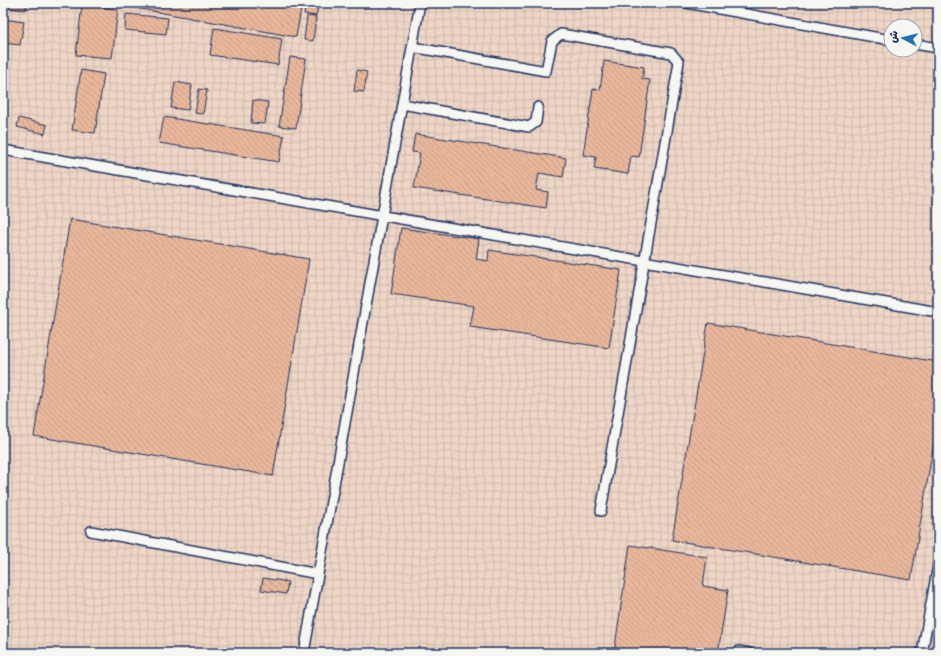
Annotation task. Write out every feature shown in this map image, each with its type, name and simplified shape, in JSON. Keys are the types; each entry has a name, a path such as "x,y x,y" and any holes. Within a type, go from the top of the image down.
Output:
{"lane":[{"path":"304,653 420,3"},
{"path":"686,3 883,39"},
{"path":"412,47 546,71 552,41 561,34 670,53 679,62 601,511"},
{"path":"923,45 938,48"},
{"path":"402,104 529,127 536,122 538,108"},
{"path":"4,153 382,216 938,312"},
{"path":"91,531 318,574"},
{"path":"922,653 938,565"},
{"path":"739,651 749,653"}],"shaded area":[{"path":"3,3 938,3 938,653 3,653"}],"building":[{"path":"5,3 27,3 26,10 4,8"},
{"path":"108,3 302,3 296,37"},
{"path":"306,3 319,3 316,16 304,14"},
{"path":"82,5 118,9 112,58 76,55"},
{"path":"126,14 168,18 166,34 125,30"},
{"path":"307,16 316,17 313,41 304,40"},
{"path":"3,19 24,22 20,45 3,43"},
{"path":"214,28 282,39 278,65 210,55"},
{"path":"290,57 306,59 296,128 279,126"},
{"path":"604,61 644,67 642,79 650,80 639,157 631,156 628,174 594,169 596,157 583,155 593,89 600,90"},
{"path":"81,70 104,74 95,133 72,130"},
{"path":"357,70 367,72 364,92 354,91"},
{"path":"175,82 192,85 188,110 171,108"},
{"path":"199,89 207,90 203,114 195,113"},
{"path":"253,100 268,102 265,124 251,123"},
{"path":"164,117 284,136 279,162 159,143"},
{"path":"19,118 47,125 45,134 17,127"},
{"path":"415,134 566,158 563,177 539,173 536,190 548,192 546,208 414,188 420,153 412,152"},
{"path":"70,219 309,259 273,476 34,436"},
{"path":"401,228 479,239 476,259 488,261 489,250 621,270 609,348 470,327 474,306 391,294"},
{"path":"708,323 938,362 938,417 911,580 672,540"},
{"path":"630,545 707,557 703,586 728,590 718,653 614,653"},
{"path":"263,578 288,582 286,594 261,590"}]}
